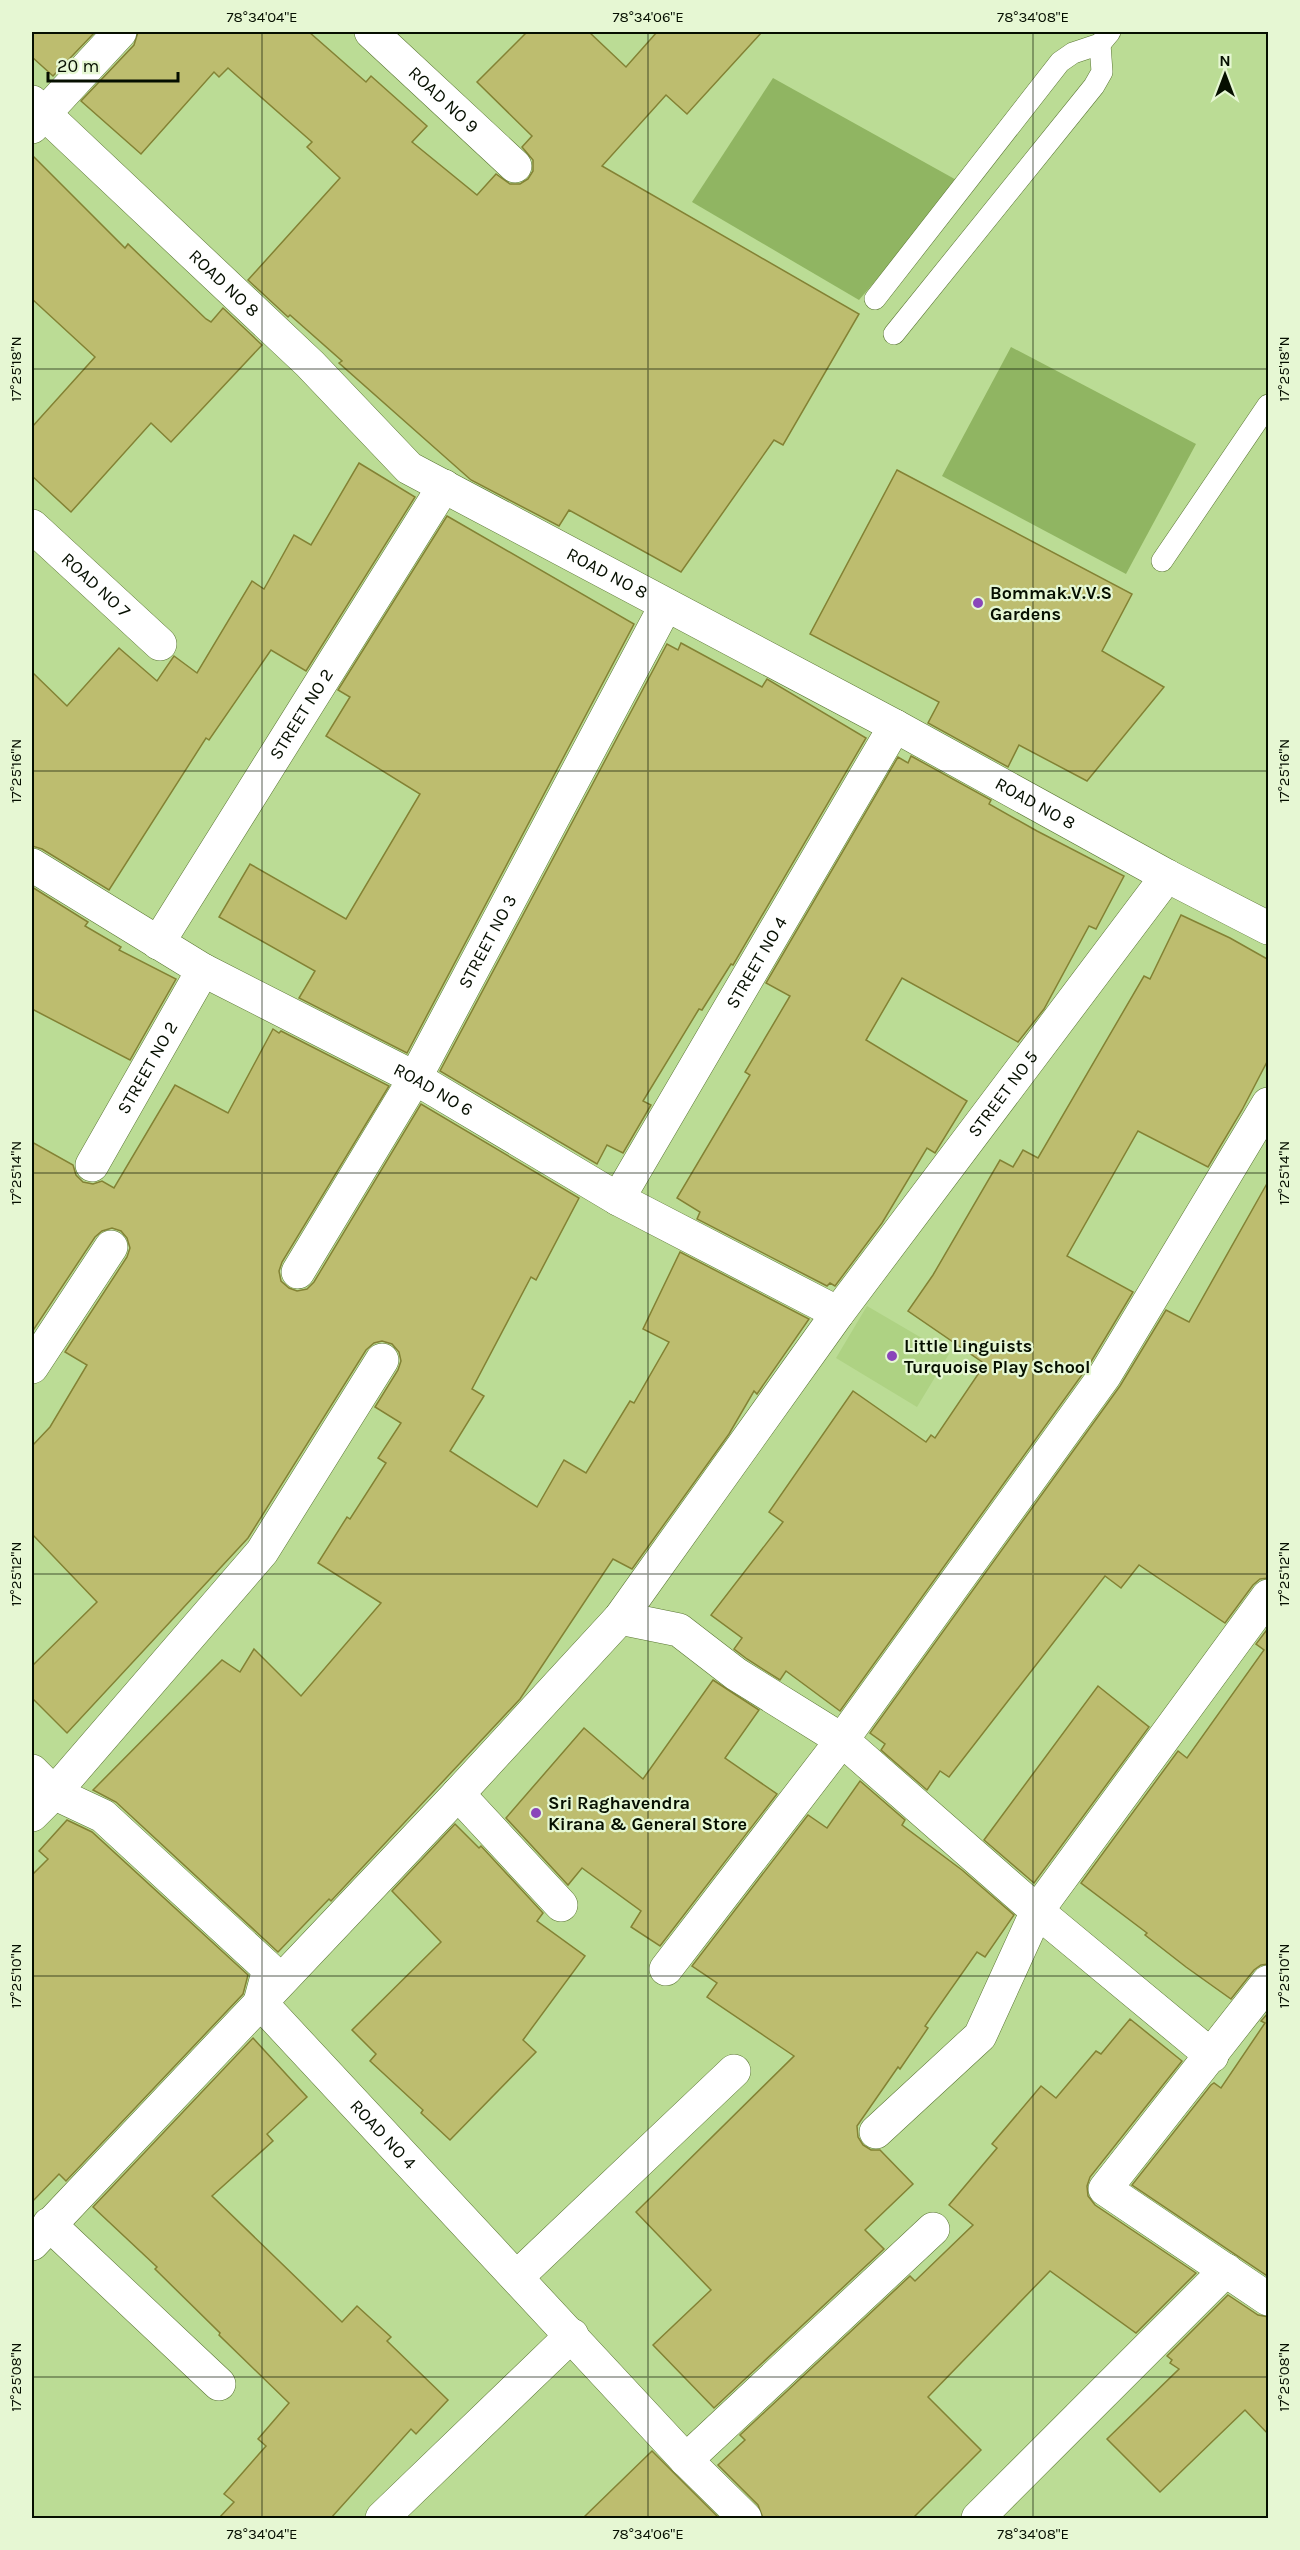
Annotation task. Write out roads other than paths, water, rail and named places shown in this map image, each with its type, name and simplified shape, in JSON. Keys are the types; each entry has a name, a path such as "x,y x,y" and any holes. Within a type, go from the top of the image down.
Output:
{"street":[{"path":"36,114 120,32"},
{"name":"ROAD NO 9","path":"371,32 515,166"},
{"name":"ROAD NO 8","path":"36,114 310,364 409,468 894,726 1167,876 1269,928"},
{"name":"STREET NO 2","path":"158,943 444,486"},
{"name":"ROAD NO 7","path":"32,526 160,644"},
{"name":"STREET NO 3","path":"298,1272 415,1078 666,605"},
{"name":"STREET NO 4","path":"618,1199 894,726"},
{"name":"ROAD NO 6","path":"32,865 203,970 415,1078 618,1199 838,1312"},
{"name":"STREET NO 5","path":"40,2234 458,1794 620,1618 838,1312 1167,876"},
{"name":"STREET NO 2","path":"92,1165 203,970"},
{"path":"666,1969 842,1740 1105,1375 1269,1104"},
{"path":"32,1367 111,1247"},
{"path":"260,2002 269,1969 104,1816 39,1793 262,1552 382,1360"},
{"path":"876,2132 980,2036 1037,1911 1269,1596"},
{"path":"620,1618 679,1630 736,1674 842,1740 1037,1911 1212,2056"},
{"path":"458,1794 561,1905"},
{"path":"1269,1982 1106,2189 1269,2299"},
{"name":"ROAD NO 4","path":"260,2002 686,2460 745,2518"},
{"path":"517,2277 734,2072"},
{"path":"686,2460 933,2229"},
{"path":"40,2234 219,2384"},
{"path":"978,2518 1226,2270"},
{"path":"382,2518 572,2335"}],"lane":[{"path":"875,299 1060,62 1073,53 1105,38"},
{"path":"894,334 1094,86 1102,72 1105,38"},
{"path":"1162,561 1269,405"}],"place":[{"name":"Bommak.V.V.S Gardens","path":"978,603"},
{"name":"Little Linguists Turquoise Play School","path":"892,1356"},
{"name":"Sri Raghavendra Kirana & General Store","path":"536,1813"}]}
